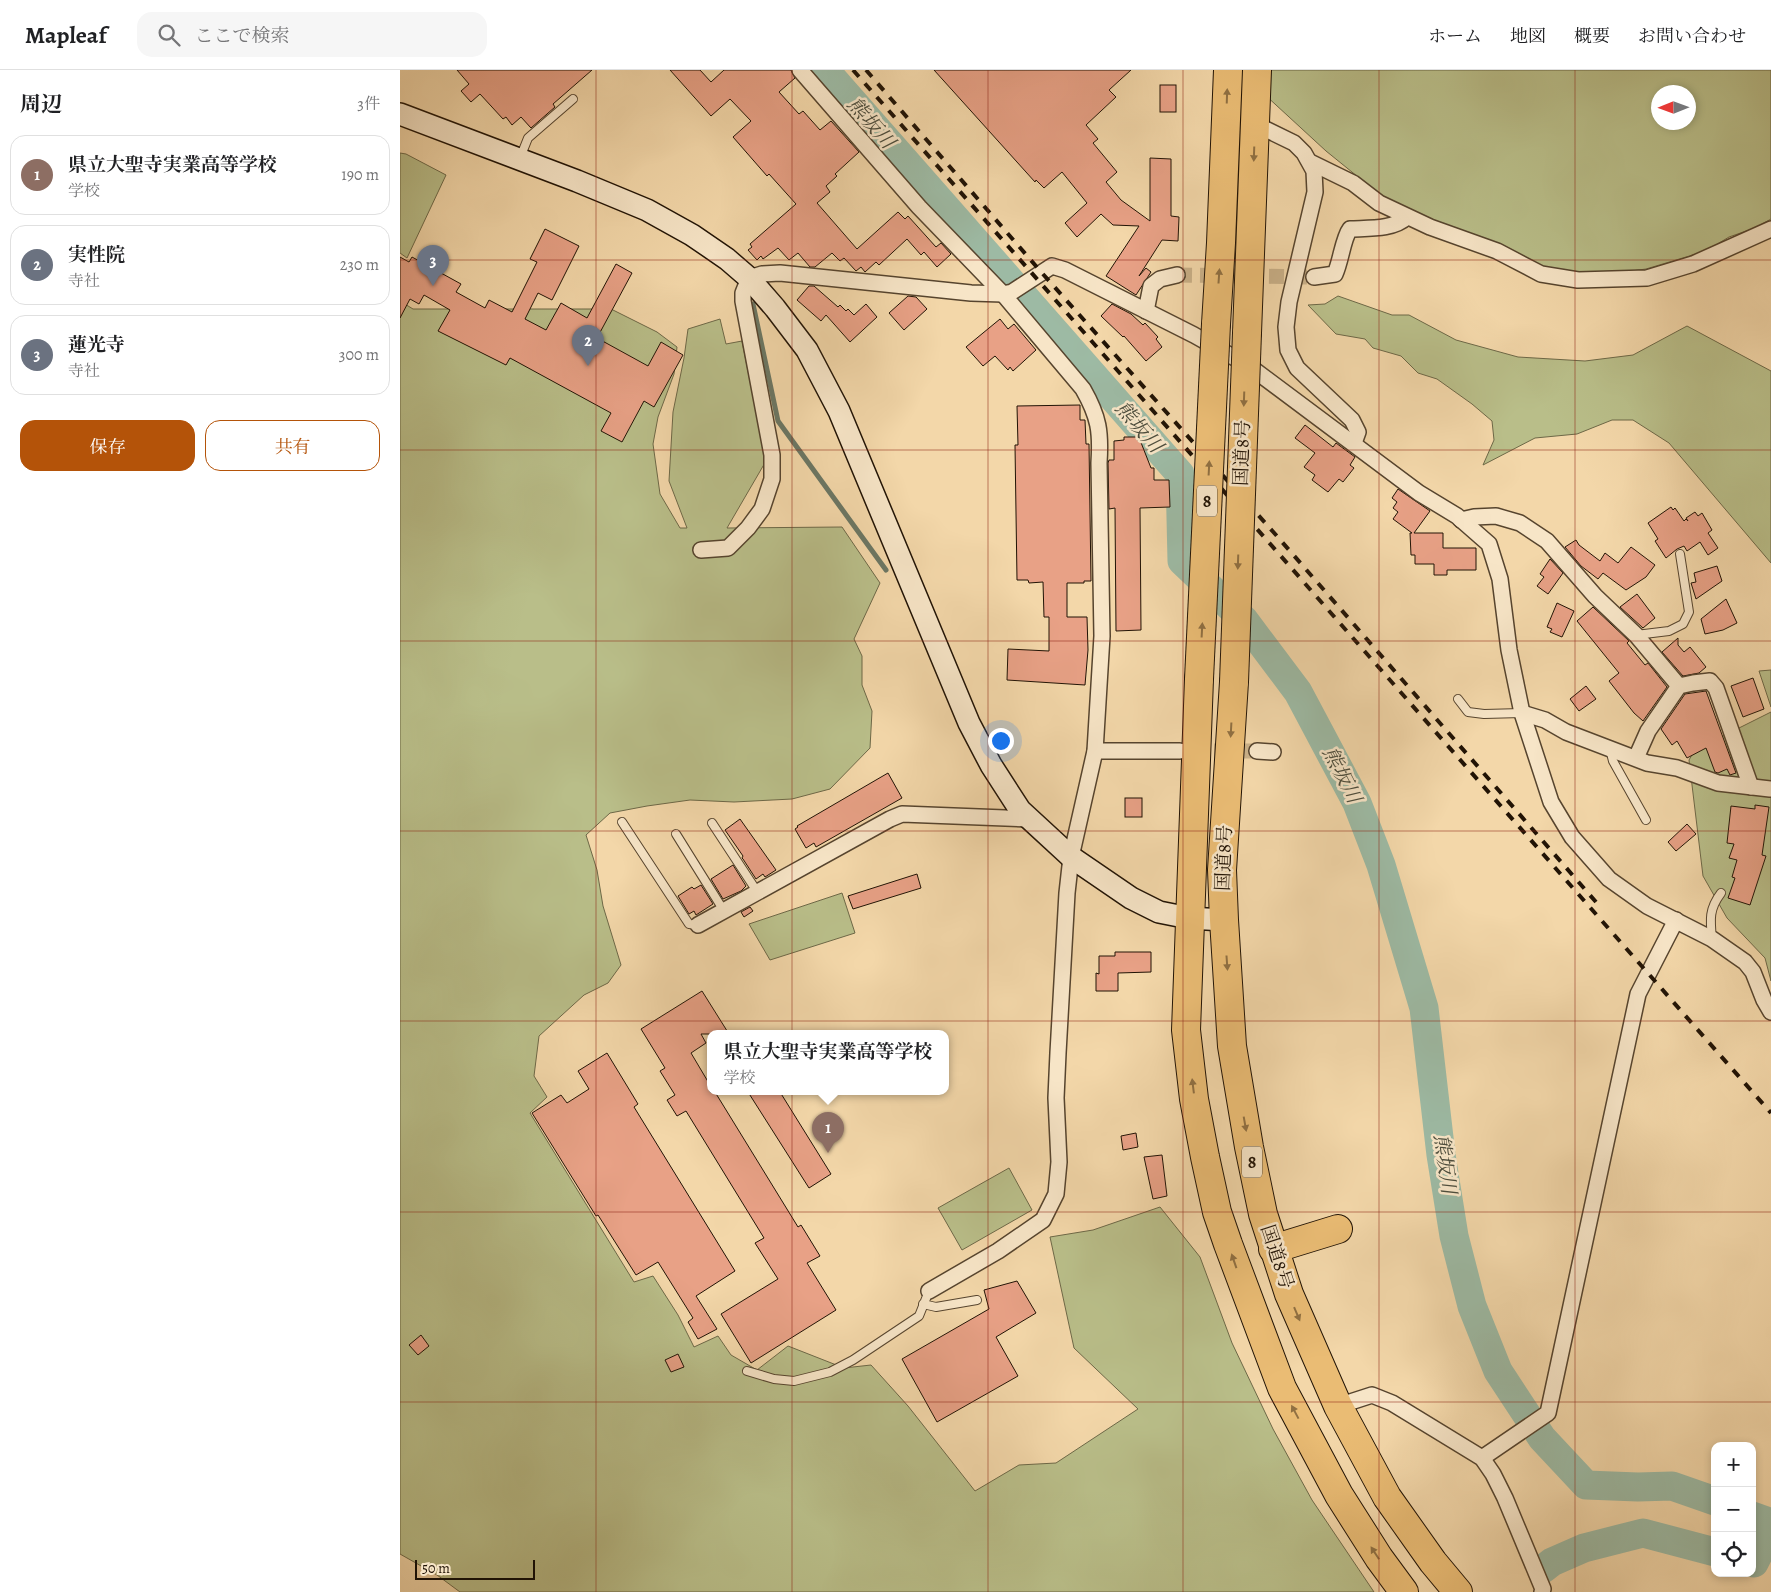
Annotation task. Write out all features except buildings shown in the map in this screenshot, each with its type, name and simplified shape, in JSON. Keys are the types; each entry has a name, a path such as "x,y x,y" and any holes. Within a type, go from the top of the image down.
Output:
{"highway":[{"name":"国道8号","path":"1228,70 1199,678 1186,1030 1194,1099 1217,1212 1244,1290 1282,1388 1339,1496 1379,1558 1404,1592"},
{"name":"国道8号","path":"1257,70 1234,682 1222,870 1232,1046 1249,1147 1263,1214 1273,1250 1289,1294 1338,1406 1387,1496 1433,1562 1458,1592"},
{"path":"1273,1250 1338,1229"}],"street":[{"path":"800,70 919,206 1012,290 1084,389 1097,420 1100,438 1102,636 1095,751 1071,857 1067,893 1056,1098 1059,1162 1056,1194 1043,1220 926,1297"},
{"path":"400,114 577,181 647,210 692,235 749,278 807,350 838,411 969,723 991,766 1020,810 1071,857 1131,898 1159,912 1189,918 1224,920"},
{"path":"1255,124 1294,143 1304,153 1314,172 1314,192 1289,302 1286,328 1288,350 1298,368 1352,420 1358,432 1354,444"},
{"path":"1310,162 1353,183 1379,203 1430,228 1497,251 1542,274 1578,280 1646,278 1693,264 1771,229"},
{"path":"1314,277 1335,274 1340,264 1347,233 1350,229 1400,224 1407,217"},
{"path":"701,550 728,548 748,528 762,509 772,479 772,455 743,302 742,293 749,278 762,274 780,273 971,293 1012,290 1052,266 1066,270 1194,335 1249,366 1419,493 1461,520 1489,544 1500,579 1509,650 1522,713 1551,802 1572,837 1609,879 1647,906 1712,939 1745,962 1753,972 1771,1012"},
{"path":"1146,311 1151,286 1160,278 1177,275"},
{"path":"1461,520 1474,517 1496,516 1520,523 1534,530 1547,541 1595,596 1636,635 1679,686"},
{"path":"1636,758 1648,731 1679,686 1710,681 1716,688 1751,787"},
{"path":"1522,713 1545,720 1566,732 1647,763 1677,768 1718,783 1770,789"},
{"path":"1095,751 1180,752"},
{"path":"1258,751 1273,752"},
{"path":"698,925 902,814 1028,818"},
{"path":"1482,1458 1548,1413 1638,994 1676,920"},
{"path":"1338,1406 1372,1395 1392,1403 1482,1458 1506,1498 1543,1589 1542,1592"}],"lane":[{"path":"520,160 528,138 573,99"},
{"path":"1636,635 1669,631 1683,624 1689,612 1680,554"},
{"path":"1458,699 1468,712 1484,714 1522,713"},
{"path":"1610,749 1613,762 1646,820"},
{"path":"622,822 689,924 698,925"},
{"path":"712,822 758,893"},
{"path":"676,834 724,911"},
{"path":"1712,939 1710,920 1713,905 1722,893"},
{"path":"747,1371 774,1379 794,1381 830,1372 854,1360 919,1316 926,1297 936,1307 977,1300"}],"green space":[{"path":"1238,70 1771,70 1771,219 1755,228 1729,237 1706,251 1646,269 1609,274 1575,274 1548,270 1389,202 1326,151"},
{"path":"400,153 406,154 446,175 407,258 400,253"},
{"path":"1338,296 1392,315 1409,315 1456,340 1518,357 1585,361 1633,355 1687,326 1771,371 1771,563 1669,443 1633,420 1612,420 1577,434 1535,438 1483,465 1494,440 1492,421 1437,379 1418,373 1401,356 1373,348 1365,339 1336,334 1308,305 1325,304"},
{"path":"400,301 413,309 611,309 657,332 677,347 674,374 658,417 653,444 660,494 680,528 687,528 669,481 673,412 688,329 720,319 726,344 742,341 766,461 727,528 842,527 880,583 854,639 862,656 862,685 872,711 870,748 830,789 792,799 734,802 690,800 647,806 610,813 586,835 597,870 603,906 621,965 608,983 584,995 539,1036 534,1076 547,1097 530,1113 634,1282 653,1276 678,1315 694,1347 718,1336 731,1355 757,1370 788,1346 844,1368 871,1365 908,1406 975,1491 1019,1465 1056,1463 1138,1409 1074,1348 1050,1237 1093,1230 1160,1207 1200,1257 1232,1343 1273,1429 1312,1500 1374,1592 460,1592 437,1575 400,1554"},
{"path":"1771,670 1771,707 1759,671"},
{"path":"1771,712 1771,981 1765,958 1727,918 1703,876 1689,760 1693,753 1707,744"},
{"path":"842,893 855,933 770,960 749,924"},
{"path":"1009,1168 1032,1210 962,1250 938,1208"}],"waterway":[{"name":"熊坂川","path":"825,70 1180,474 1182,561 1244,620 1298,692 1357,803 1381,865 1424,1008 1441,1155 1454,1236 1472,1306 1498,1371 1542,1438 1586,1485 1672,1486 1711,1500"},
{"path":"753,304 778,421 886,570"},
{"name":"熊坂川","path":"1756,1517 1766,1521 1767,1537 1756,1559"},
{"path":"1543,1569 1552,1562 1584,1548 1643,1533 1711,1551"}],"tunnel":[{"path":"1177,275 1314,277"},
{"path":"1191,751 1257,751"}],"railway":[{"path":"853,70 1771,1113"},
{"path":"866,70 1042,273 1276,535 1596,902"}],"place":[{"name":"蓮光寺","path":"433,286"},
{"name":"実性院","path":"588,366"},
{"name":"県立大聖寺実業高等学校","path":"828,1153"}]}
